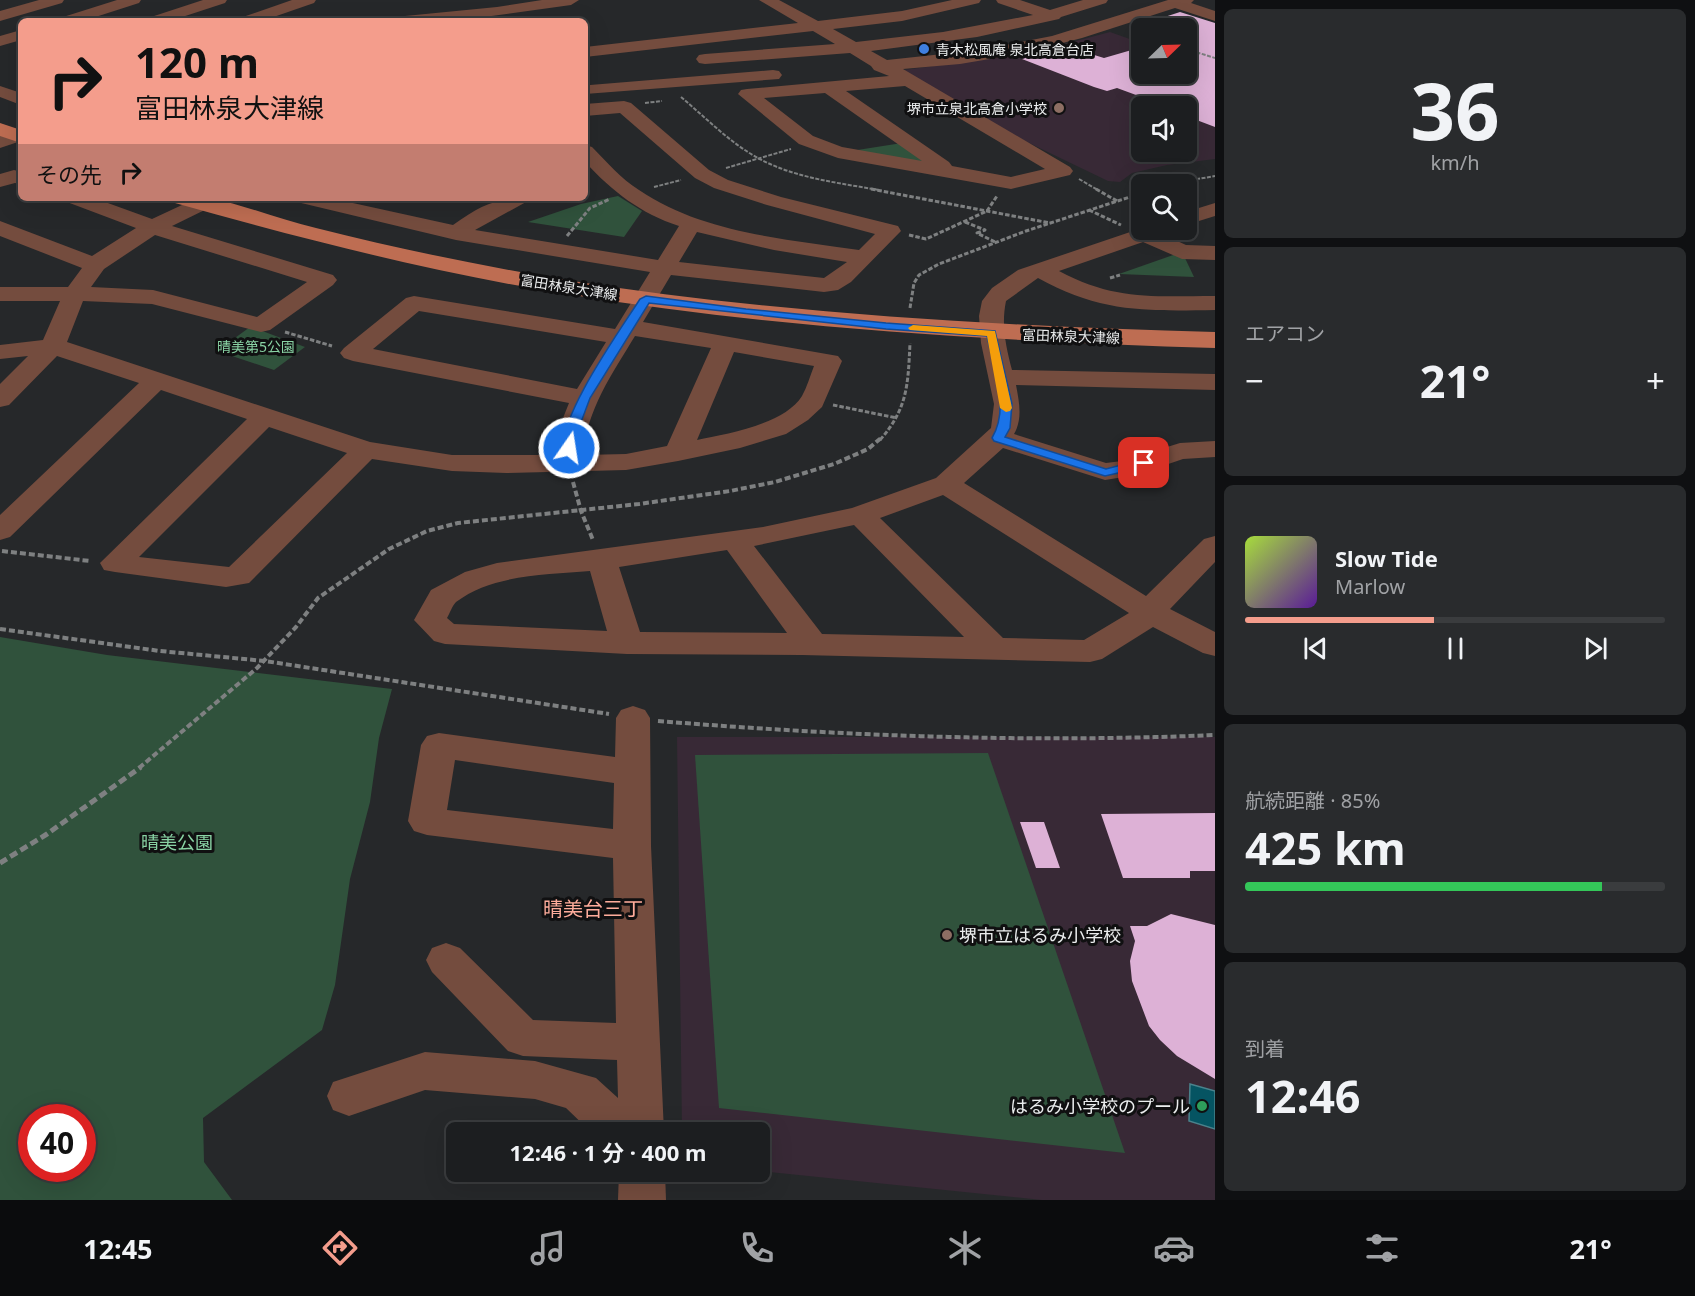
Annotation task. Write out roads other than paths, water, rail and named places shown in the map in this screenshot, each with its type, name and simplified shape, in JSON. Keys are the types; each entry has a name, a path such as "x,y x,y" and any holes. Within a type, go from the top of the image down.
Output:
{"main road":[{"name":"富田林泉大津線","path":"203,201 286,228 384,252 468,270 646,299 886,326 992,333 1215,340"}],"street":[{"path":"0,11 38,0"},
{"path":"0,16 56,0"},
{"path":"76,18 133,0"},
{"path":"173,18 308,0"},
{"path":"436,18 497,12 571,0"},
{"path":"728,79 812,143 838,152 1011,183 1063,171 962,107 908,80 767,0"},
{"path":"588,52 902,16 973,0"},
{"path":"1004,0 1094,29"},
{"path":"691,60 851,48 967,34 1050,15 1100,0"},
{"path":"588,90 883,66 994,53 1066,41 1094,29 1180,2 1215,16"},
{"path":"1197,28 1215,22"},
{"path":"623,47 644,64"},
{"path":"747,94 908,80"},
{"path":"830,88 950,172"},
{"path":"0,92 18,98"},
{"path":"317,201 456,233 664,268 831,285 845,278 861,257 890,231 774,201 721,184 702,174 624,107 588,110"},
{"path":"588,155 631,195 657,210 692,224 758,240 861,257"},
{"path":"0,181 14,176 18,177"},
{"path":"588,180 610,176"},
{"path":"0,294 124,294 153,297 261,325 325,280 153,227 82,201"},
{"path":"0,399 53,346 74,295 96,264 122,245 198,201"},
{"path":"367,213 388,201"},
{"path":"456,233 477,218 513,201"},
{"path":"1197,215 1215,209"},
{"path":"568,464 571,433 584,398 692,224"},
{"path":"0,228 80,261 96,264"},
{"path":"1131,239 1040,270 1008,285 1000,292 991,316 992,333 1007,404 1004,428 998,438 946,484 861,515 735,541 602,560 508,570 476,579 442,597 430,620 445,634 627,643 812,644 1090,651 1137,624 1215,545"},
{"path":"1161,240 1182,252 1215,253"},
{"path":"1040,270 1078,290 1119,301 1215,303"},
{"path":"0,351 53,346 366,450 452,463 506,465 626,462 730,442 776,428 799,414 813,401 829,361 725,344 414,303 353,353 584,398"},
{"path":"678,453 725,344"},
{"path":"1000,377 1215,382"},
{"path":"0,531 158,379"},
{"path":"263,417 115,563 226,577 238,576 366,450"},
{"path":"998,438 1105,472 1126,469 1180,451 1215,449"},
{"path":"946,484 1149,612 1215,645"},
{"path":"861,515 995,649"},
{"path":"735,541 812,644"},
{"path":"602,560 627,643"},
{"path":"633,718 632,846 641,1122"},
{"path":"632,846 427,821 438,745 633,773"},
{"path":"447,960 523,1038 638,1042"},
{"path":"349,1096 424,1071 535,1080 580,1092 612,1122"},
{"path":"642,1182 642,1200"}],"water":[{"name":"はるみ小学校のプール","path":"1190,1084 1215,1091 1215,1129 1189,1121"}],"place":[{"name":"青木松風庵 泉北高倉台店","path":"924,49"},
{"name":"堺市立泉北高倉小学校","path":"1059,108"},
{"name":"堺市立はるみ小学校","path":"947,935"},
{"name":"はるみ小学校のプール","path":"1202,1106"}],"district":[{"name":"晴美台三丁","path":"593,908"}],"park label":[{"name":"晴美第5公園","path":"256,346"},
{"name":"晴美公園","path":"177,842"}]}
